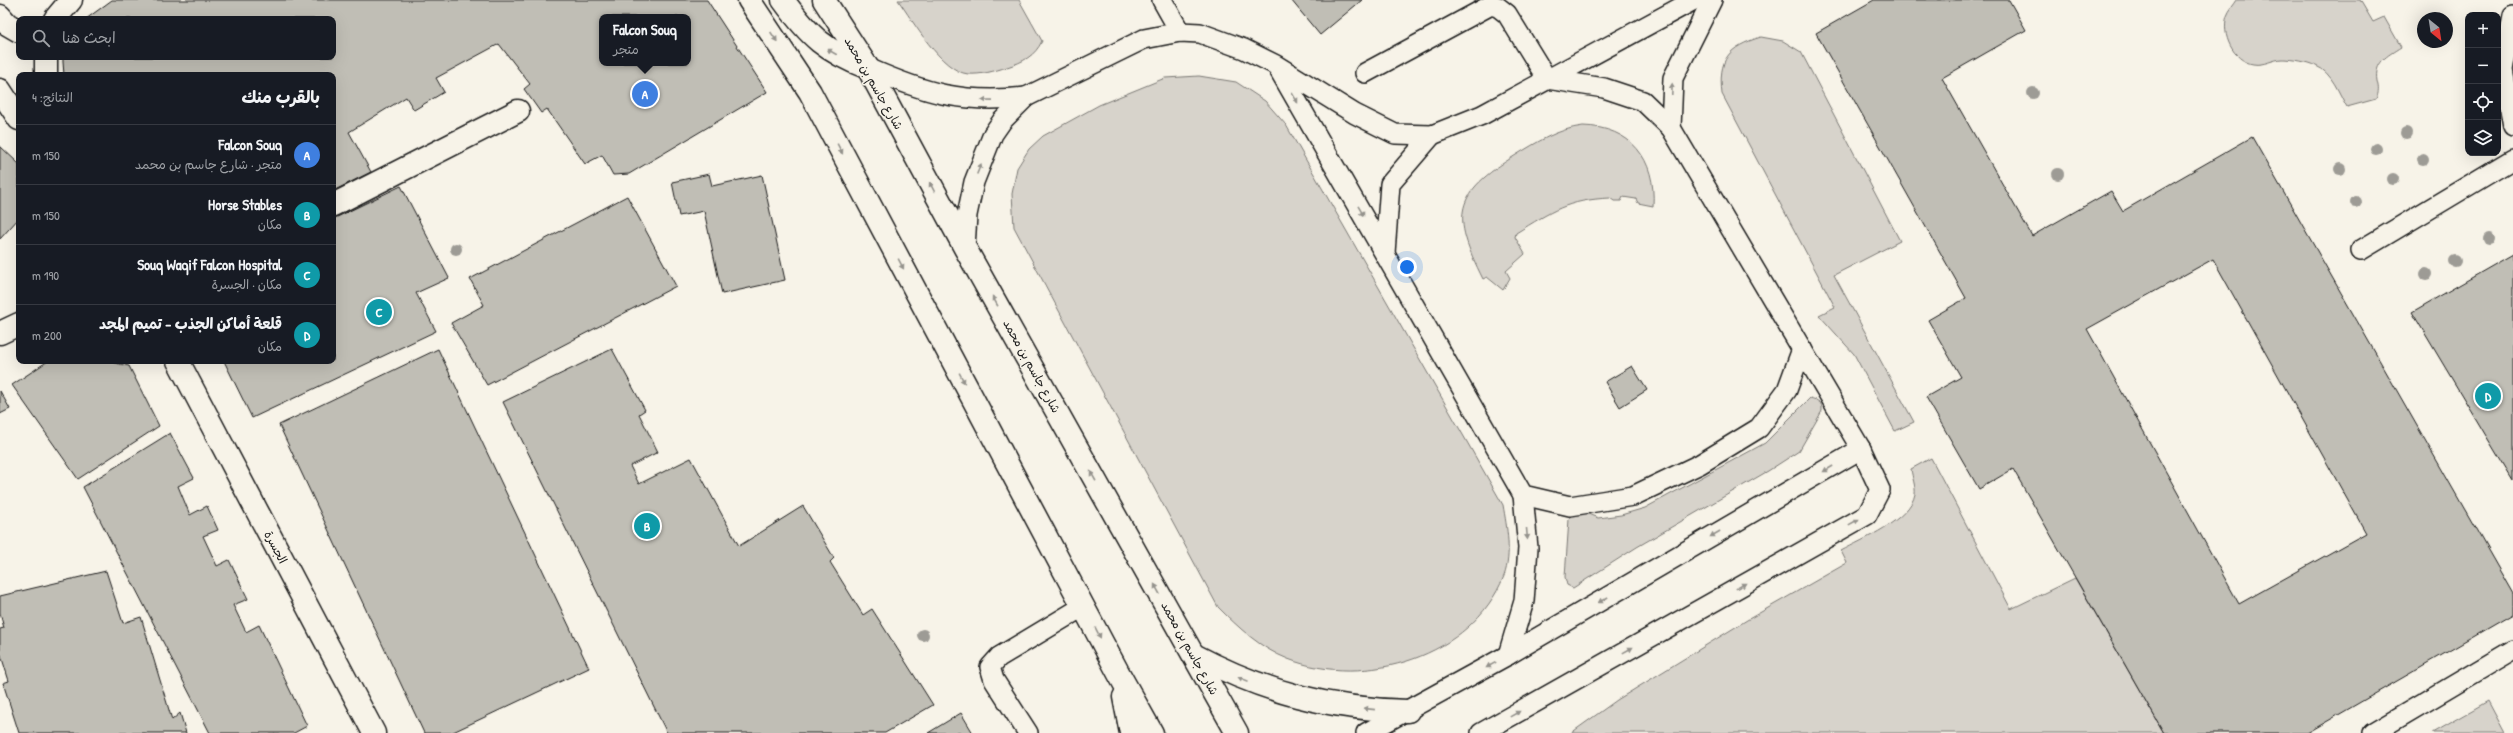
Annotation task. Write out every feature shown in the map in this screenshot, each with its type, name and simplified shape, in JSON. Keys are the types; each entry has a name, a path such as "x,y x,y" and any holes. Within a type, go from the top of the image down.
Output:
{"street":[{"path":"58,16 71,0"},
{"path":"749,0 810,92 1119,674 1152,733"},
{"path":"783,0 808,32 825,47 844,59 868,68"},
{"name":"شارع جاسم بن محمد","path":"824,0 868,68 965,248 1238,733"},
{"path":"0,16 7,24 16,29"},
{"path":"46,60 46,72"},
{"path":"0,90 16,114"},
{"path":"336,203 518,111"},
{"path":"0,333 16,325"},
{"name":"الجسرة","path":"180,364 374,733"},
{"path":"1194,655 1226,672 1298,698 1350,707 1408,711"},
{"path":"1119,674 1131,733"}],"lane":[{"path":"1162,0 1180,32"},
{"path":"965,248 967,215 974,182 988,147 1002,121 1026,97 1120,49 1162,34 1180,32 1200,33 1244,49 1276,65 1355,114 1395,134 1432,135 1482,115 1694,0"},
{"path":"1671,128 1673,78 1712,0"},
{"path":"1365,73 1491,5 1498,7 1507,14 1547,80"},
{"path":"2513,16 2503,70 2513,126"},
{"path":"1276,65 1385,252 1523,495 1528,548 1524,602 1508,655"},
{"path":"868,68 915,88 942,95 998,100 1026,97"},
{"path":"1481,733 1867,515 1880,490 1862,449 1671,128 1643,101 1604,88 1547,80"},
{"path":"1385,252 1390,184 1432,135"},
{"path":"2361,250 2513,158"},
{"path":"1523,495 1570,506 1633,496 1700,464 1759,428 1786,390 1802,349"},
{"path":"1366,733 1508,655 1862,449"},
{"path":"1028,733 994,680 990,667 999,657 1084,606"},
{"path":"2373,733 2513,650"}],"shaded area":[{"path":"898,0 1019,0 1042,41 1036,51 1028,58 1018,63 988,72 968,74 958,71 938,55 928,44"},
{"path":"2237,0 2360,0 2373,22 2384,17 2401,47 2386,57 2380,64 2377,74 2378,94 2376,99 2347,107 2331,78 2322,69 2316,66 2300,61 2283,59 2261,64 2253,64 2240,58 2230,46 2226,31 2227,16"},
{"path":"1761,37 1783,41 1801,52 1900,241 1834,275 1914,422 1895,431 1854,354 1819,315 1835,307 1722,94 1722,72 1724,63 1728,56 1740,45"},
{"path":"1199,76 1236,82 1265,101 1286,125 1503,505 1508,541 1508,559 1504,576 1489,604 1468,627 1442,646 1413,659 1382,667 1350,670 1318,667 1288,659 1259,643 1242,630 1218,607 1014,227 1012,194 1017,168 1029,149 1043,136 1099,105 1165,78"},
{"path":"1583,126 1615,132 1627,139 1637,149 1645,160 1650,174 1653,189 1653,206 1638,203 1636,199 1623,197 1621,201 1614,201 1610,198 1595,199 1582,201 1560,208 1516,233 1515,237 1525,254 1506,271 1510,278 1503,290 1487,277 1483,279 1466,238 1463,222 1464,208 1469,194 1495,169 1524,150 1556,133"},
{"path":"1810,398 1822,405 1822,411 1799,451 1768,471 1637,547 1573,588 1567,585 1565,577 1569,519 1572,513 1583,512 1598,518 1621,515 1645,508 1765,443"},
{"path":"1931,458 2011,609 2075,578 2164,733 1571,733 1617,700 1747,620 1847,563 1841,551 1873,535 1904,512 1911,503 1915,494 1911,469"},
{"path":"2488,701 2505,733 2432,733"}],"building":[{"path":"112,0 707,0 767,92 629,174 613,175 602,155 585,164 547,109 541,113 524,89 530,84 499,44 436,78 444,92 414,110 406,97 349,132 371,172 336,190 336,72 64,72 63,60 336,60 336,16 90,16"},
{"path":"1291,0 1362,0 1320,35"},
{"path":"1874,0 2009,0 2026,30 1942,78 2032,236 2111,191 2123,211 2252,137 2513,594 2513,614 2307,733 2164,733 2013,469 1979,489 1926,397 1961,377 1928,320 1966,298 1816,33","holes":["2213,259 2366,533 2239,604 2087,329"]},
{"path":"0,146 16,161 16,221 0,239"},
{"path":"709,174 712,186 762,175 785,280 722,294 704,211 679,216 672,182"},
{"path":"401,186 449,278 416,293 436,331 252,418 225,364 336,364 336,218"},
{"path":"627,196 676,286 487,385 451,323 484,305 470,279"},
{"path":"2513,254 2513,481 2412,312"},
{"path":"438,349 589,668 451,733 424,733 279,425"},
{"path":"612,349 645,410 639,414 658,452 630,466 639,484 691,458 739,546 803,506 834,558 830,562 863,615 872,609 933,705 885,733 667,733 503,402"},
{"path":"44,364 120,364 129,366 159,426 78,479 12,385"},
{"path":"1632,366 1647,390 1620,407 1605,382"},
{"path":"0,391 10,409 0,414"},
{"path":"170,433 194,478 178,486 190,515 207,506 218,530 203,536 217,566 229,560 248,599 233,605 246,632 259,625 307,726 294,733 210,733 83,487"},
{"path":"106,571 123,623 141,617 172,720 180,713 186,733 19,733 3,683 9,681 0,652 0,629 4,628 0,613 0,596"},
{"path":"961,713 973,733 928,733"}],"place":[{"name":"Falcon Souq","path":"645,94"},
{"name":"Souq Waqif Falcon Hospital","path":"379,312"},
{"name":"قلعة أماكن الجذب - تميم المجد","path":"2488,396"},
{"name":"Horse Stables","path":"647,526"}]}
